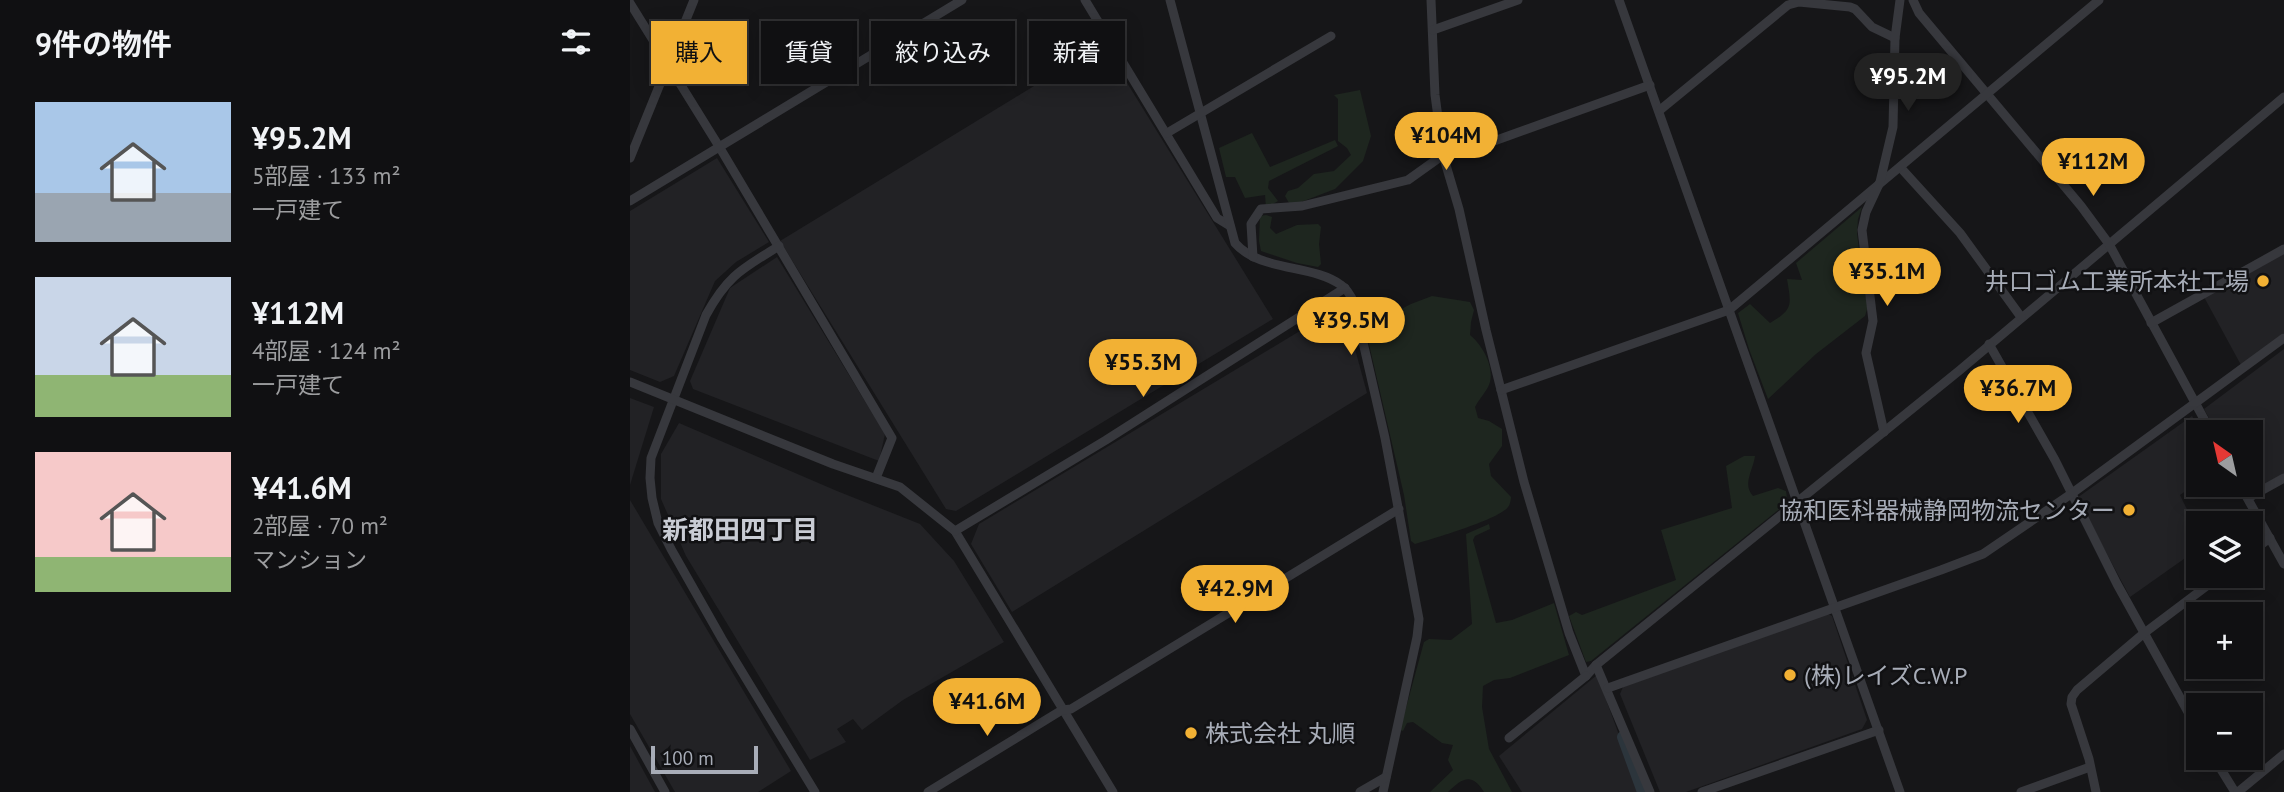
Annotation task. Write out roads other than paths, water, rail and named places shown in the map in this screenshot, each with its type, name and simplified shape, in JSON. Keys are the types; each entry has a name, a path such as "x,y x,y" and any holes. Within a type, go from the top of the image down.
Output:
{"street":[{"path":"686,21 694,0"},
{"path":"630,201 962,0"},
{"path":"1085,0 1217,218 1230,226"},
{"path":"1170,0 1198,113 1235,243 1253,257 1332,280 1345,288 1354,303 1385,438 1419,619 1418,637 1383,792"},
{"path":"1431,0 1435,95 1443,155 1467,243 1524,482 1569,634 1586,676"},
{"path":"1433,30 1518,0"},
{"path":"1619,0 1900,792"},
{"path":"1884,432 1866,353 1873,321 1862,230 1866,212 1880,182 1893,127 1895,38 1900,0"},
{"path":"1913,0 1919,13 2081,206 2109,244 2204,420"},
{"path":"1501,390 1729,310 2099,0"},
{"path":"1660,110 1788,5 1817,2 1850,7 1872,27 1895,38"},
{"path":"630,3 651,37"},
{"path":"1167,133 1331,36"},
{"path":"630,158 660,84"},
{"path":"680,84 892,438 876,478"},
{"path":"1253,257 1251,224 1261,209 1302,206 1408,180 1443,155 1483,145 1650,85"},
{"path":"1508,738 1884,432 2284,97"},
{"path":"1899,167 1960,233 2021,317"},
{"path":"779,246 736,272 706,314 651,458 651,488 658,523 722,639 815,792"},
{"path":"2151,323 2284,249"},
{"path":"955,531 1118,433 1345,288"},
{"path":"1608,688 1983,554 2071,494 2284,338"},
{"path":"1989,344 2143,634 2186,709"},
{"path":"630,382 833,464 900,487 955,531 1112,792"},
{"path":"2284,478 2248,498 2284,564"},
{"path":"928,792 1062,710 1071,709 1399,509"},
{"path":"2263,543 2270,538"},
{"path":"2096,792 2071,704 2072,697 2143,634 2204,588"},
{"path":"1596,664 1650,792"},
{"path":"630,729 665,792"},
{"path":"1702,792 1879,730"},
{"path":"2222,770 2236,792 2284,754"},
{"path":"2021,792 2090,767"},
{"path":"1360,792 1385,777"}],"waterway":[{"path":"1623,737 1643,792"}],"place":[{"name":"井口ゴム工業所本社工場","path":"2263,281"},
{"name":"協和医科器械静岡物流センター","path":"2129,510"},
{"name":"(株)レイズC.W.P","path":"1790,675"},
{"name":"株式会社 丸順","path":"1191,733"}],"district":[{"name":"新都田四丁目","path":"740,529"}]}
